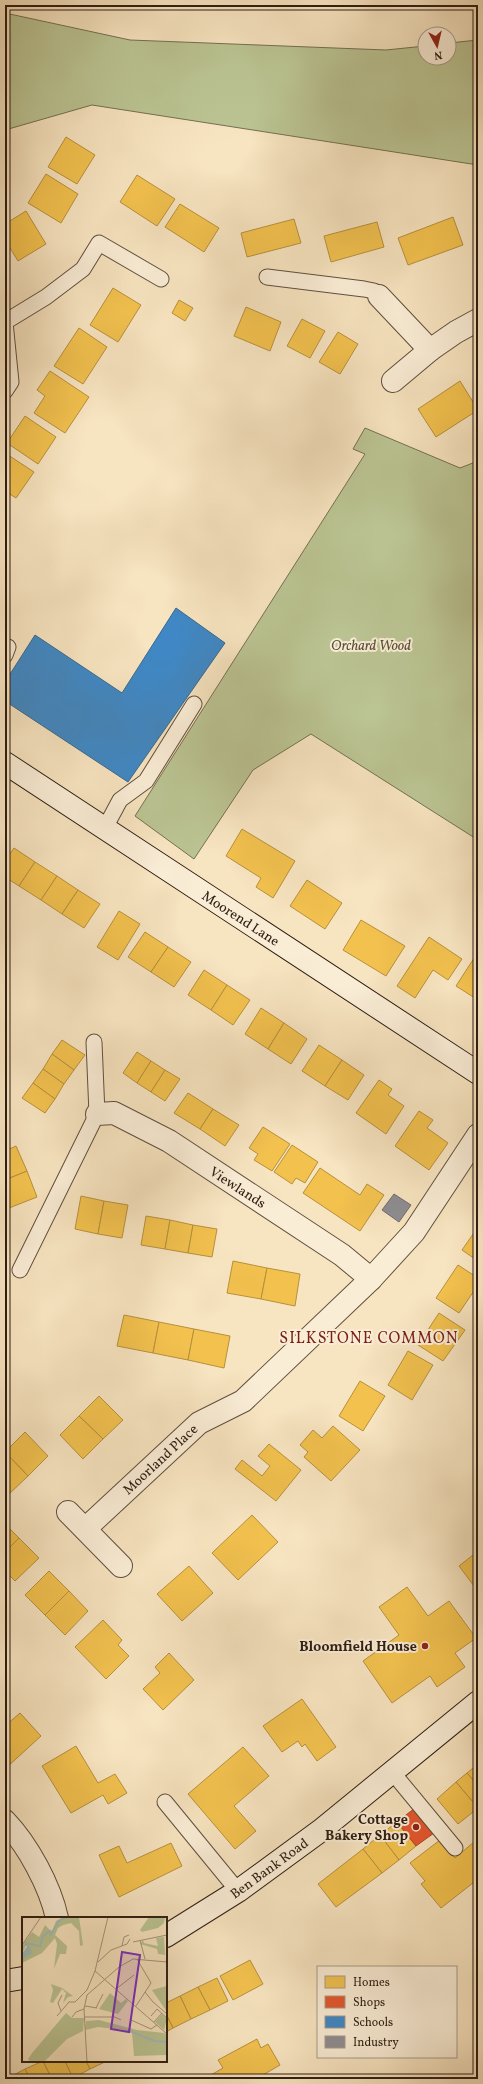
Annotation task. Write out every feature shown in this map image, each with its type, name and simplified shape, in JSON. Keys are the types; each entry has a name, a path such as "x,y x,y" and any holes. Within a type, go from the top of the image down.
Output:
{"street":[{"path":"380,296 430,350"},
{"path":"393,381 430,350 456,332 478,320"},
{"name":"Moorend Lane","path":"5,763 478,1073"},
{"name":"Viewlands","path":"97,1114 114,1113 169,1141 342,1255 371,1279"},
{"path":"371,1279 414,1232 478,1136"},
{"name":"Moorland Place","path":"85,1529 199,1423 243,1401 371,1279"},
{"path":"68,1512 121,1566"},
{"name":"Ben Bank Road","path":"167,1935 238,1891 320,1831 478,1702"},
{"path":"5,1821 12,1829 42,1875 57,1917"},
{"path":"5,1981 22,1978"}],"lane":[{"path":"5,391 11,382 5,322 46,297 83,269 99,243 161,279"},
{"path":"267,277 364,289 374,292 380,296"},
{"path":"105,828 120,800 146,781 194,704"},
{"path":"20,1270 97,1114 94,1042"},
{"path":"393,1772 455,1848"},
{"path":"165,1802 238,1891"}],"green space":[{"path":"5,13 130,40 386,50 417,47 417,66 457,66 457,42 478,40 478,165 92,105 5,130"},
{"name":"Orchard Wood","path":"365,428 460,468 478,461 478,840 311,734 253,770 194,859 135,816 365,454 353,449"}],"building: Homes":[{"path":"66,137 95,155 77,184 48,167"},
{"path":"46,174 78,194 61,223 28,203"},
{"path":"137,175 175,199 157,226 120,202"},
{"path":"180,204 219,228 204,252 165,227"},
{"path":"26,211 46,244 18,261 5,240 5,224"},
{"path":"453,217 463,245 408,265 398,238"},
{"path":"294,219 301,243 247,257 241,233"},
{"path":"377,222 384,247 331,262 324,236"},
{"path":"113,288 141,305 118,342 90,325"},
{"path":"179,300 193,308 185,321 172,313"},
{"path":"246,307 281,322 270,351 234,336"},
{"path":"302,319 325,331 310,358 287,346"},
{"path":"79,328 107,347 83,384 54,366"},
{"path":"338,332 358,344 340,374 319,362"},
{"path":"50,371 89,397 65,433 34,413 45,396 37,390"},
{"path":"460,381 478,410 436,437 418,409"},
{"path":"25,416 56,437 38,464 7,443"},
{"path":"5,453 34,472 16,498 5,491"},
{"path":"242,829 295,861 273,898 256,887 261,878 226,856"},
{"path":"14,848 35,862 19,886 5,877 5,861"},
{"path":"35,862 57,876 41,900 19,886"},
{"path":"57,876 78,890 62,914 41,900"},
{"path":"307,880 342,903 325,929 290,906"},
{"path":"78,890 100,904 84,928 62,914"},
{"path":"119,911 140,924 118,960 97,947"},
{"path":"361,920 405,946 386,976 343,950"},
{"path":"145,932 168,947 151,972 128,957"},
{"path":"429,937 462,959 448,980 433,970 415,998 397,986"},
{"path":"168,947 191,962 174,987 151,972"},
{"path":"478,952 478,1000 456,986"},
{"path":"204,970 227,985 211,1010 188,995"},
{"path":"227,985 250,1000 233,1025 211,1010"},
{"path":"261,1008 284,1023 268,1049 245,1034"},
{"path":"284,1023 307,1039 291,1064 268,1049"},
{"path":"62,1040 85,1055 74,1070 52,1054"},
{"path":"319,1045 342,1060 325,1086 302,1071"},
{"path":"137,1052 151,1061 137,1083 123,1073"},
{"path":"52,1054 74,1070 64,1084 43,1069"},
{"path":"342,1060 364,1075 348,1100 325,1086"},
{"path":"151,1061 165,1070 151,1092 137,1083"},
{"path":"43,1069 64,1084 55,1099 33,1083"},
{"path":"165,1070 180,1079 165,1101 151,1092"},
{"path":"379,1080 392,1089 388,1095 404,1106 386,1134 356,1113"},
{"path":"33,1083 55,1099 45,1113 22,1098"},
{"path":"188,1093 213,1109 200,1129 174,1113"},
{"path":"213,1109 239,1125 225,1146 200,1129"},
{"path":"419,1111 433,1120 427,1128 448,1143 429,1170 395,1146"},
{"path":"263,1127 290,1144 272,1171 254,1160 258,1154 249,1148"},
{"path":"292,1145 318,1162 305,1183 296,1178 292,1184 274,1172"},
{"path":"16,1146 27,1171 5,1180 5,1151"},
{"path":"320,1168 360,1195 367,1184 384,1195 360,1231 303,1193"},
{"path":"27,1171 37,1197 9,1208 5,1197 5,1180"},
{"path":"81,1196 104,1201 98,1234 75,1229"},
{"path":"104,1201 128,1205 122,1238 98,1234"},
{"path":"146,1216 170,1220 165,1249 141,1245"},
{"path":"170,1220 193,1225 188,1253 165,1249"},
{"path":"193,1225 217,1229 212,1257 188,1253"},
{"path":"478,1227 478,1261 462,1250"},
{"path":"233,1261 267,1268 261,1299 227,1293"},
{"path":"458,1265 478,1278 478,1285 459,1313 436,1298"},
{"path":"267,1268 300,1274 295,1306 261,1299"},
{"path":"439,1313 465,1330 443,1361 418,1345"},
{"path":"124,1315 159,1322 153,1353 117,1346"},
{"path":"159,1322 194,1329 188,1360 153,1353"},
{"path":"194,1329 230,1336 224,1368 188,1360"},
{"path":"5,1333 7,1333 7,1360 5,1360"},
{"path":"408,1351 433,1365 412,1400 388,1385"},
{"path":"360,1381 385,1396 363,1431 339,1416"},
{"path":"99,1396 123,1420 103,1439 79,1416"},
{"path":"79,1416 103,1439 83,1459 60,1435"},
{"path":"333,1426 360,1450 331,1481 304,1457 308,1452 300,1445 313,1430 322,1438"},
{"path":"25,1432 48,1456 28,1476 5,1452"},
{"path":"269,1444 301,1470 276,1501 235,1469 242,1460 262,1476 270,1466 258,1456"},
{"path":"5,1452 28,1476 8,1495 5,1492"},
{"path":"252,1515 278,1542 238,1580 212,1553"},
{"path":"5,1524 19,1538 5,1552"},
{"path":"19,1538 39,1558 15,1581 5,1571 5,1552"},
{"path":"478,1551 478,1583 474,1586 459,1566"},
{"path":"189,1566 213,1593 182,1621 157,1594"},
{"path":"49,1571 69,1591 45,1615 25,1595"},
{"name":"Bloomfield House","path":"407,1587 428,1616 449,1601 476,1638 455,1653 465,1667 437,1687 430,1676 392,1703 363,1661 399,1635 379,1607"},
{"path":"69,1591 88,1611 65,1635 45,1615"},
{"path":"103,1620 122,1640 118,1645 129,1656 106,1679 75,1647"},
{"path":"169,1653 194,1680 163,1710 143,1689 160,1673 155,1667"},
{"path":"302,1699 336,1747 317,1761 305,1744 302,1747 298,1741 282,1752 263,1726"},
{"path":"20,1713 41,1736 6,1768 5,1726"},
{"path":"76,1746 98,1783 115,1774 127,1793 108,1804 103,1795 71,1813 42,1766"},
{"path":"243,1747 269,1776 234,1806 256,1831 235,1849 188,1794"},
{"path":"478,1764 478,1786 467,1773"},
{"path":"467,1773 478,1786 478,1808 456,1782"},
{"path":"456,1782 478,1808 458,1824 437,1799"},
{"path":"397,1822 416,1846 399,1860 380,1835"},
{"path":"380,1835 399,1860 382,1873 363,1849"},
{"path":"440,1840 455,1858 474,1842 478,1846 478,1879 441,1908 421,1884 425,1881 410,1863"},
{"path":"171,1843 182,1866 119,1897 99,1855 119,1846 127,1863"},
{"path":"363,1849 382,1873 336,1907 318,1884"},
{"path":"250,1960 263,1984 233,2000 220,1976"},
{"path":"217,1978 228,2001 210,2010 198,1987"},
{"path":"198,1987 210,2010 191,2019 180,1996"},
{"path":"180,1996 191,2019 173,2028 167,2016 167,2002"},
{"path":"167,2016 173,2028 167,2031"},
{"path":"257,2039 261,2048 268,2044 280,2065 256,2079 204,2079 223,2068 218,2060"},
{"path":"44,2062 52,2079 30,2079 25,2069"},
{"path":"44,2062 65,2062 73,2078 52,2079"},
{"path":"65,2062 86,2062 90,2069 73,2078"},
{"path":"86,2062 105,2062 90,2069"},
{"path":"25,2069 30,2079 8,2079 8,2078"}],"building: Shops":[{"name":"Cottage Bakery Shop","path":"415,1808 434,1833 416,1846 397,1822"}],"building: Schools":[{"path":"176,608 225,643 128,782 5,701 5,682 35,635 122,693"}],"building: Industry":[{"path":"394,1194 411,1205 399,1222 382,1210"}],"place":[{"name":"Bloomfield House","path":"425,1646"},
{"name":"Cottage Bakery Shop","path":"416,1827"}],"district":[{"name":"SILKSTONE COMMON","path":"369,1337"}]}
